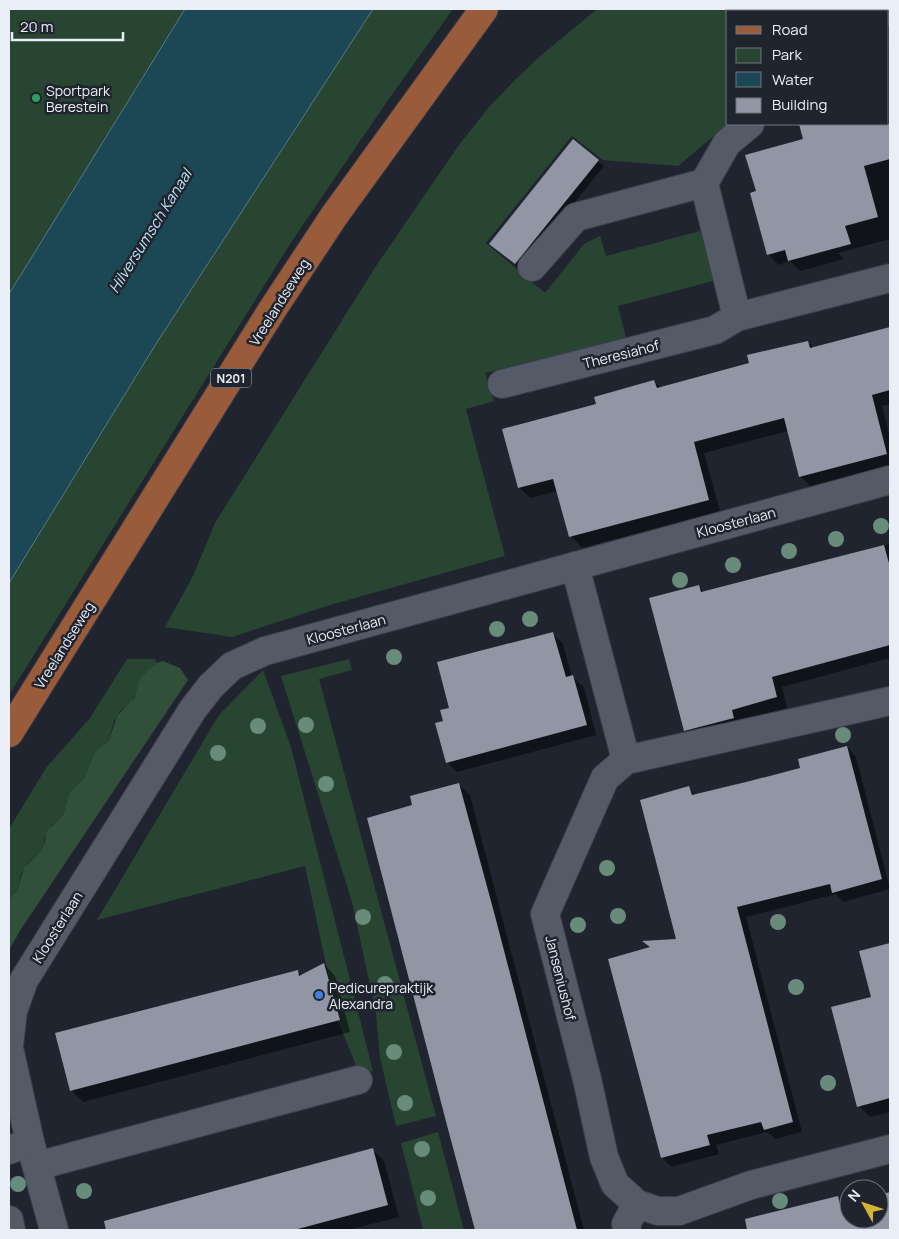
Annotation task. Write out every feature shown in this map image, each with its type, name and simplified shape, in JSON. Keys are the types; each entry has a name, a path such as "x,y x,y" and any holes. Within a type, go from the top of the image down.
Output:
{"main road":[{"name":"Vreelandseweg","path":"9,733 272,310 329,224 484,9"}],"street":[{"path":"737,317 704,183 727,143 749,125"},
{"path":"532,267 576,217 704,183"},
{"name":"Theresiahof","path":"502,384 716,330 737,317 890,278"},
{"name":"Kloosterlaan","path":"54,1230 25,1152 9,1046 13,1011 24,980 193,709 211,686 232,666 265,651 890,480"},
{"path":"575,566 626,760"},
{"name":"Janseniushof","path":"890,701 626,760 605,778 545,914 587,1079 604,1157 615,1184 637,1204 658,1211 679,1211 751,1185 890,1149"},
{"path":"25,1152 358,1080"},
{"path":"626,1230 626,1224 637,1204"},
{"path":"9,1220 11,1230"}],"green space":[{"path":"9,9 185,9 9,294"},
{"path":"373,9 453,9 292,241 9,695 9,583 154,347"},
{"path":"597,9 867,9 726,10 727,125 678,166 603,160 572,136 486,243 545,293 584,244 600,236 606,256 704,230 717,280 618,306 626,338 485,373 494,401 466,409 505,556 330,605 232,637 165,627 193,576 215,523 376,266 459,145 489,107 538,58"},
{"path":"127,659 155,659 157,663 137,691 131,703 120,711 114,721 109,740 104,744 85,778 67,800 63,815 52,825 44,839 44,845 40,852 29,862 21,874 17,891 9,899 9,829 46,768 90,718"},
{"path":"349,659 352,670 319,679 436,1116 396,1126 380,1058 376,1013 352,902 281,676"},
{"path":"163,661 180,668 188,680 21,929 9,950 9,899 17,891 24,868 40,852 44,845 47,831 63,815 69,794 85,778 95,752 109,740 117,716 135,697 140,678 157,663"},
{"path":"263,670 291,747 373,1071 359,1073 338,1021 305,866 97,920 219,715"},
{"path":"438,1132 464,1230 423,1230 401,1143"}],"water":[{"name":"Hilversumsch Kanaal","path":"185,9 373,9 154,347 9,583 9,294"}],"building":[{"path":"890,124 890,159 864,166 878,217 845,226 851,244 788,261 785,250 767,255 750,193 756,191 745,155 803,139 799,125"},
{"path":"573,139 599,160 515,264 489,244"},
{"path":"890,327 890,390 872,395 887,454 799,477 784,418 694,442 709,500 569,537 553,479 518,488 502,429 596,404 594,397 654,380 657,388 749,363 747,355 808,341 810,348"},
{"path":"884,545 890,567 890,645 772,677 777,697 732,710 734,718 684,731 649,598 699,585 701,592"},
{"path":"553,632 566,677 573,675 587,725 446,763 435,723 443,721 440,710 449,708 437,662"},
{"path":"847,746 882,879 832,893 830,884 737,907 793,1122 764,1130 761,1122 707,1135 710,1145 661,1158 608,959 650,947 642,941 676,939 640,800 689,786 692,795 800,768 798,759"},
{"path":"459,783 577,1230 475,1230 448,1129 367,818 412,805 410,796"},
{"path":"890,943 890,1098 857,1107 831,1007 871,997 859,951"},
{"path":"324,963 340,1020 70,1091 55,1033 298,970 299,976"},
{"path":"373,1148 388,1205 294,1230 106,1230 104,1221"},
{"path":"889,1192 890,1230 747,1230 745,1219 838,1196 839,1229 889,1229"}],"place":[{"name":"Sportpark Berestein","path":"36,98"},
{"name":"Pedicurepraktijk Alexandra","path":"319,995"}]}
